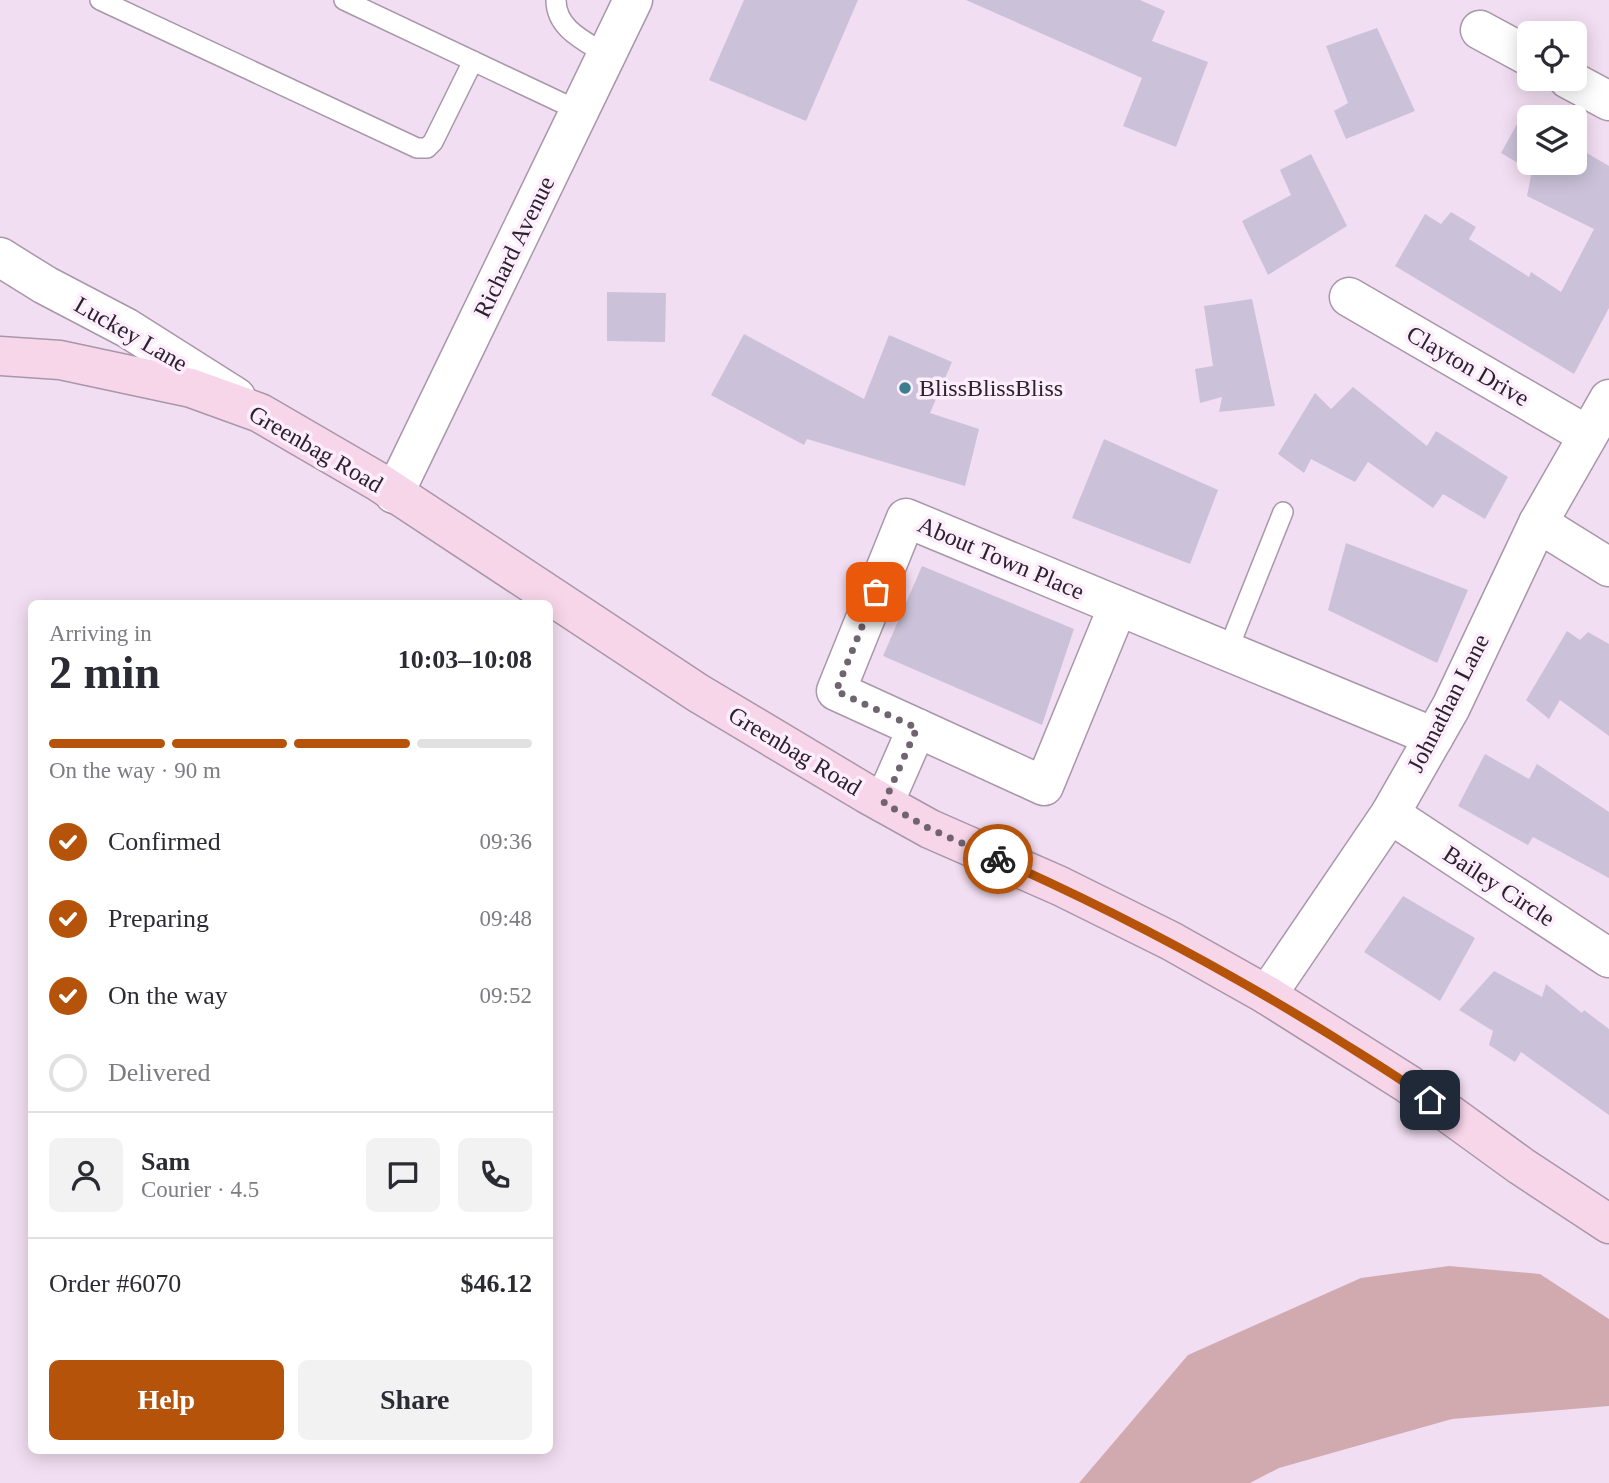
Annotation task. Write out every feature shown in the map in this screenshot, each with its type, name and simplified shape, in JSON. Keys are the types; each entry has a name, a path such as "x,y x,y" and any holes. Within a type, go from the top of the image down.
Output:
{"main road":[{"name":"Greenbag Road","path":"0,356 60,360 191,388 260,413 394,494 698,693 884,803 930,829 1060,886 1171,941 1267,995 1408,1084 1521,1166 1609,1224"}],"street":[{"name":"Richard Avenue","path":"394,494 633,0"},
{"path":"1480,30 1517,50"},
{"path":"1587,89 1609,101"},
{"name":"Luckey Lane","path":"0,257 45,285 127,328 260,413"},
{"name":"Clayton Drive","path":"1349,297 1587,435"},
{"name":"Johnathan Lane","path":"1267,995 1390,814 1451,707 1538,523 1609,399"},
{"name":"About Town Place","path":"1118,606 1044,786 836,691 906,518 1434,737"},
{"path":"1538,523 1609,567"},
{"path":"884,803 917,728"},
{"name":"Bailey Circle","path":"1390,814 1609,958"}],"lane":[{"path":"100,0 417,148 427,148 433,142 473,61"},
{"path":"344,0 579,111"},
{"path":"556,0 559,19 569,30 607,55"},
{"path":"1227,652 1283,512"}],"shaded area":[{"path":"1449,1266 1540,1274 1609,1319 1609,1406 1452,1419 1279,1468 1250,1483 1079,1483 1188,1355 1361,1278"}],"building":[{"path":"744,0 858,0 806,121 709,80"},
{"path":"966,0 1140,0 1165,11 1152,41 1208,62 1176,147 1123,126 1142,78"},
{"path":"1377,28 1415,111 1346,139 1334,111 1348,103 1326,46"},
{"path":"1517,124 1517,162 1501,153"},
{"path":"1587,153 1609,166 1609,308 1574,374 1395,266 1425,214 1441,224 1451,212 1476,227 1469,239 1529,277 1531,272 1561,292 1594,229 1527,196 1531,175 1587,175"},
{"path":"1311,154 1347,226 1268,275 1242,221 1291,195 1280,170"},
{"path":"607,292 666,293 665,342 607,341"},
{"path":"1252,299 1275,406 1219,412 1222,397 1200,403 1195,369 1213,366 1204,306"},
{"path":"744,334 864,399 889,335 952,362 930,413 979,429 965,486 807,439 804,445 711,395"},
{"path":"1353,387 1427,446 1436,431 1508,477 1485,519 1443,494 1433,508 1368,462 1355,482 1311,459 1304,473 1278,454 1315,393 1331,409"},
{"path":"1104,439 1218,490 1190,564 1072,518"},
{"path":"1346,543 1468,590 1437,663 1328,610"},
{"path":"922,566 1074,629 1042,725 883,656"},
{"path":"1567,631 1580,640 1588,632 1609,644 1609,736 1560,700 1549,719 1526,700"},
{"path":"1485,754 1529,779 1537,764 1609,812 1609,878 1533,837 1528,845 1458,806"},
{"path":"1403,896 1475,938 1440,1001 1364,952"},
{"path":"1494,971 1542,997 1546,984 1582,1013 1584,1010 1609,1029 1609,1115 1521,1052 1515,1062 1489,1045 1493,1031 1459,1010"}],"way so far":[{"path":"876,592 836,691 917,728 884,803 930,829 998,859"}],"place":[{"name":"BlissBlissBliss","path":"905,388"}],"route":[{"path":"998,859 1060,886 1171,941 1267,995 1430,1100"}]}
